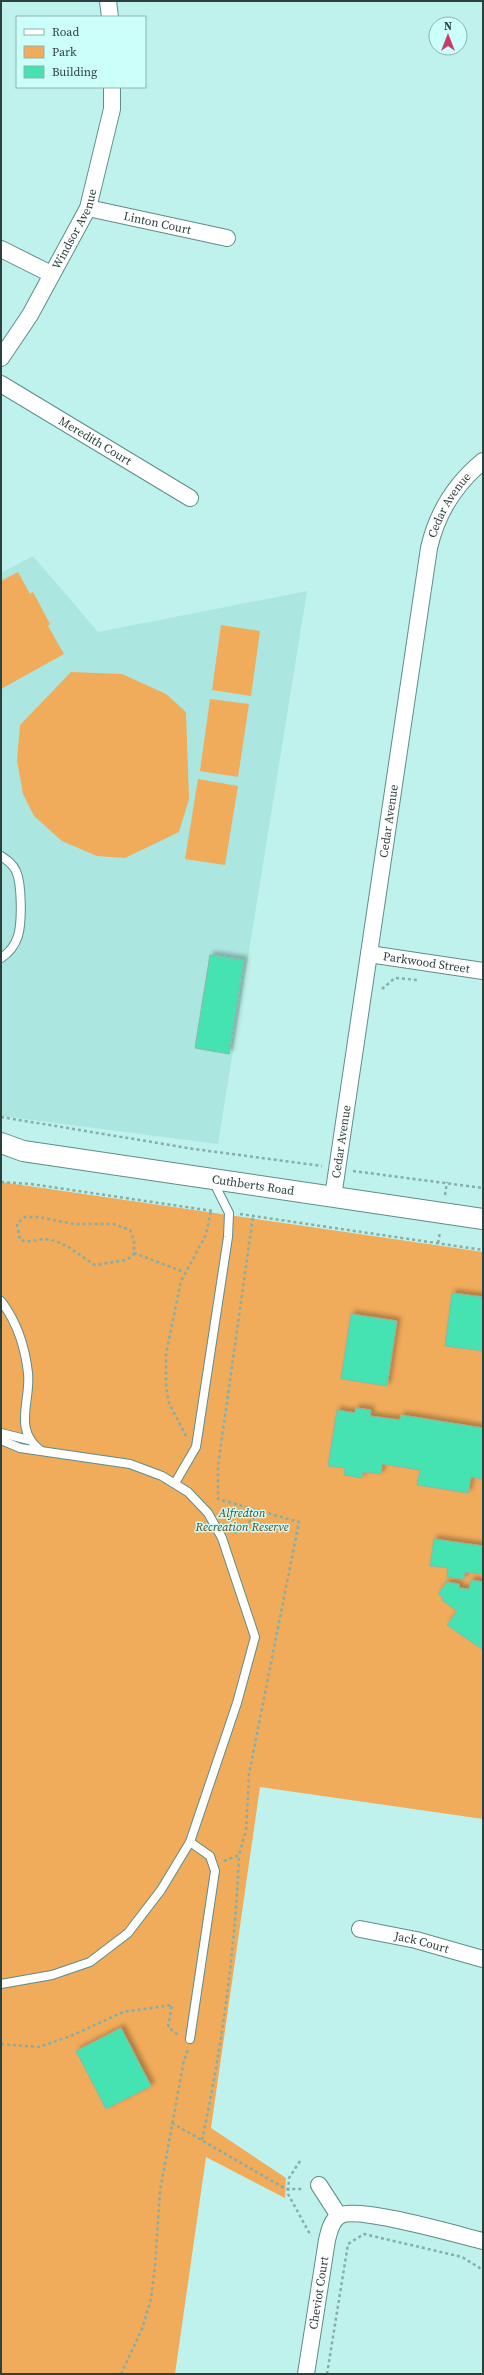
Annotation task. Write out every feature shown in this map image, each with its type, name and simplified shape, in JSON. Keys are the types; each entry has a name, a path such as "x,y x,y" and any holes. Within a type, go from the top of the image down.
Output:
{"street":[{"path":"108,1 110,16"},
{"name":"Windsor Avenue","path":"1,358 30,315 88,208 112,109 112,88"},
{"name":"Linton Court","path":"88,208 227,238"},
{"path":"1,249 51,274"},
{"name":"Meredith Court","path":"1,384 190,498"},
{"name":"Cedar Avenue","path":"333,1197 429,548 444,507 466,476 483,462"},
{"name":"Parkwood Street","path":"369,954 483,971"},
{"name":"Cuthberts Road","path":"1,1143 23,1151 483,1219"},
{"name":"Cuthberts Road","path":"1,1154 23,1151"},
{"name":"Jack Court","path":"360,1929 431,1943 483,1959"},
{"path":"320,2187 339,2216 346,2213 367,2213 483,2241"},
{"name":"Cheviot Court","path":"306,2374 327,2240 330,2228 339,2216"}],"lane":[{"path":"1,856 9,862 16,871 20,891 17,937 12,947 1,958"},
{"path":"175,1483 194,1451 197,1442 230,1223 227,1208 212,1179"},
{"path":"1,1301 13,1320 25,1353 29,1381 24,1421 29,1440 40,1451"},
{"path":"1,1433 29,1440"},
{"path":"1,1440 14,1447 130,1464 146,1469 175,1483 188,1492 208,1513 222,1538 255,1637 237,1703 190,1842 161,1890 128,1933 90,1962 52,1975 1,1984"},
{"path":"190,1842 207,1853 214,1865 214,1879 190,2042"}],"path":[{"path":"1,1118 194,1149 320,1166"},
{"path":"355,1171 483,1188"},
{"path":"1,1182 31,1184 211,1210 210,1227 184,1272 179,1288 166,1354 166,1387 169,1403 184,1435 197,1442"},
{"path":"202,2140 211,2096 236,1923 240,1855 246,1831 249,1774 299,1522 218,1499 218,1466 253,1216 483,1250"},
{"path":"25,1217 38,1217 74,1224 114,1224 130,1230 134,1240 134,1253 133,1256 125,1260 95,1265 68,1245 60,1242 50,1239 27,1242 20,1240 17,1224 25,1217"},
{"path":"134,1253 184,1272"},
{"path":"222,1538 236,1532 262,1512"},
{"path":"214,1865 240,1855"},
{"path":"1,2044 39,2047 71,2036 123,2012 172,2005 168,2027 179,2036"},
{"path":"121,2374 142,2330 151,2299 155,2266 158,2208 184,2060 190,2042"},
{"path":"172,2123 288,2189 320,2187"},
{"path":"300,2161 290,2175 288,2189 289,2197 309,2234 317,2239 348,2244 364,2234 462,2257 483,2270"},
{"path":"327,2374 348,2244"}],"shaded area":[{"path":"33,556 98,632 307,591 218,1144 1,1116 1,573"}],"green space":[{"path":"18,572 30,594 33,592 50,624 48,626 64,654 1,689 1,581"},
{"path":"221,625 260,631 251,696 212,690"},
{"path":"71,672 122,674 166,694 186,712 189,799 179,832 125,858 97,856 62,841 34,816 23,794 17,760 20,725"},
{"path":"210,699 249,704 238,777 200,771"},
{"path":"198,779 238,786 225,865 185,859"},
{"name":"Alfredton Recreation Reserve","path":"1,1182 483,1252 483,1819 260,1787 211,2128 286,2178 285,2198 206,2157 175,2374 1,2374"}],"building":[{"path":"210,955 244,960 229,1054 195,1048"},
{"path":"452,1293 483,1297 483,1351 445,1346"},
{"path":"351,1314 397,1321 387,1386 341,1379"},
{"path":"356,1408 371,1410 370,1416 400,1420 401,1415 483,1428 483,1479 471,1477 468,1493 417,1485 420,1470 382,1464 381,1474 363,1472 362,1478 344,1475 345,1468 328,1466 337,1410 355,1413"},
{"path":"434,1539 483,1546 482,1574 465,1572 464,1579 447,1577 448,1568 430,1566"},
{"path":"471,1580 483,1582 483,1650 447,1625 457,1611 442,1600 443,1597 438,1594 447,1582 459,1584 459,1588 469,1589"},
{"path":"121,2028 151,2086 106,2109 76,2051"}]}
